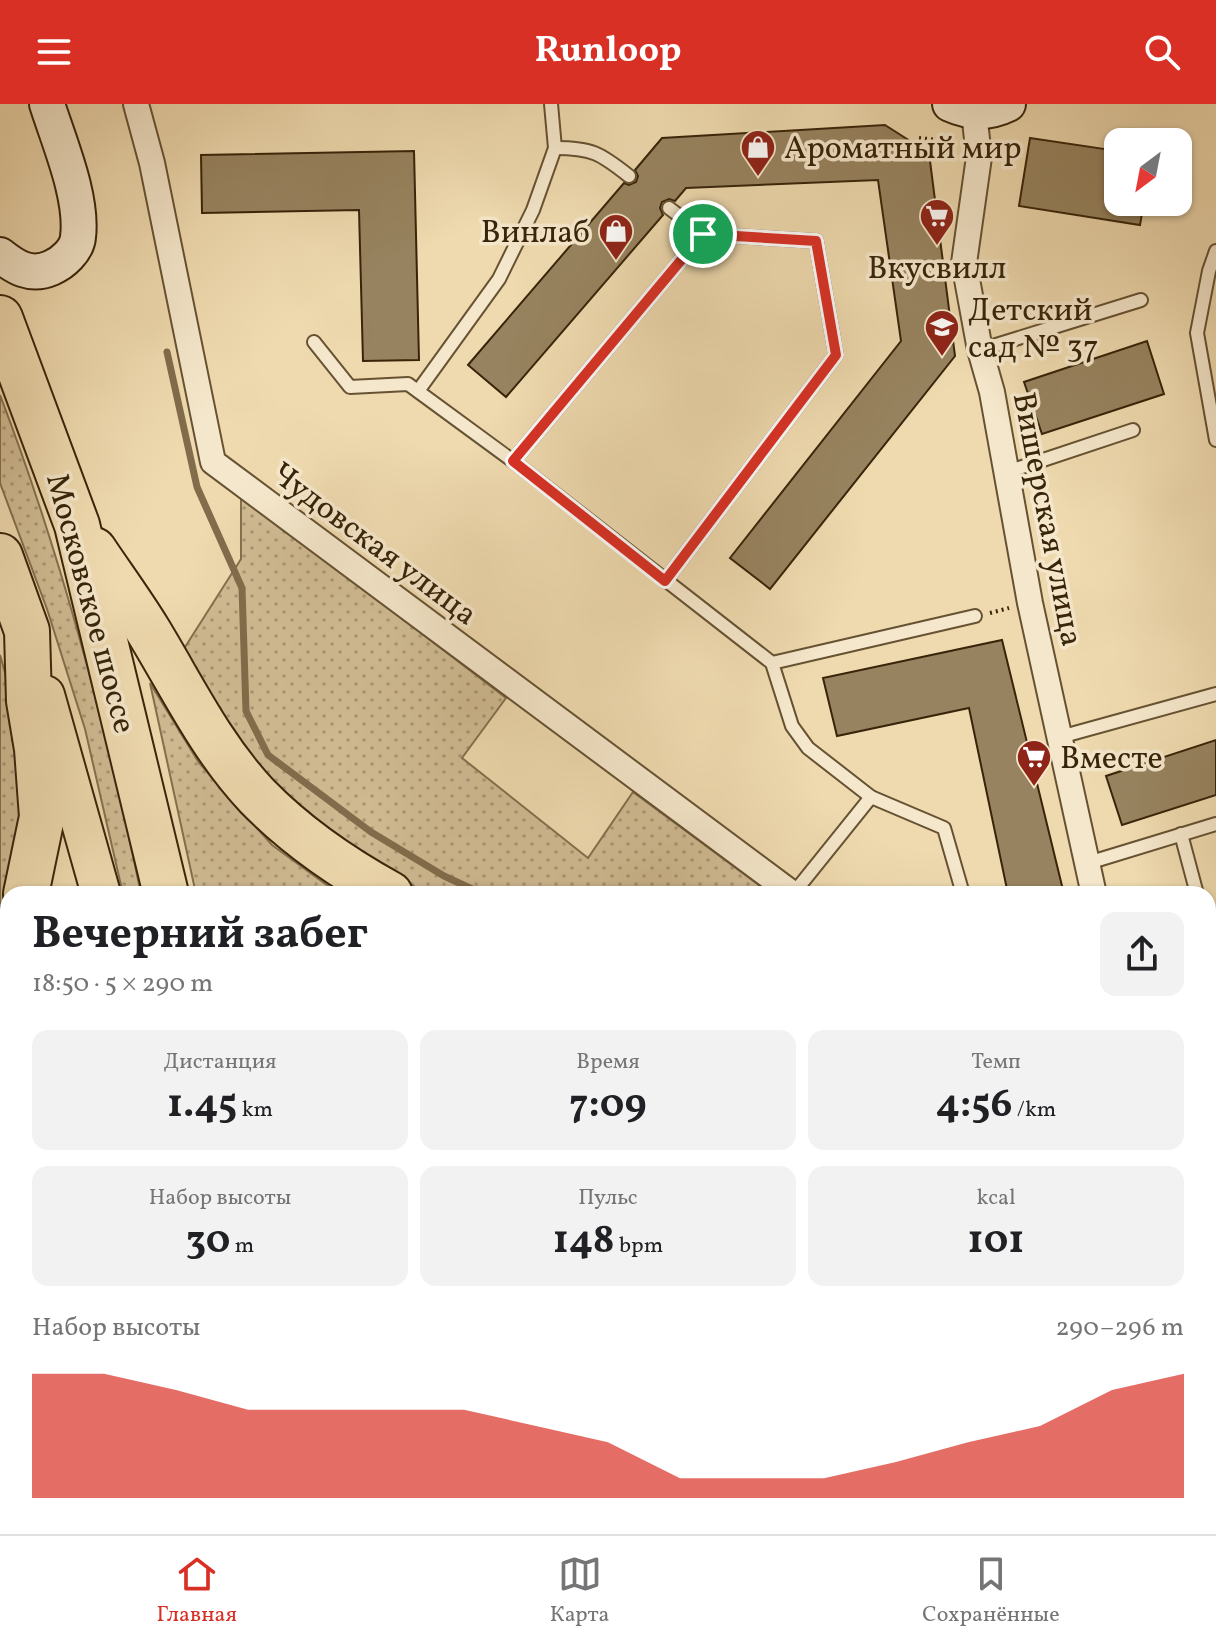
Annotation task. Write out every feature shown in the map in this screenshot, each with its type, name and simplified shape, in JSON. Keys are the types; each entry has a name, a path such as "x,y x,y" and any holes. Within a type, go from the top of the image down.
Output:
{"highway":[{"name":"Московское шоссе","path":"0,318 77,525 164,886"},
{"path":"77,525 149,632 189,705 256,795 295,832 347,871 375,886"},
{"path":"0,556 27,631 29,701 37,749 42,817 28,886"}],"main road":[{"path":"27,631 99,886"}],"street":[{"path":"0,255 18,269 34,271 50,268 69,256 78,240 77,207 47,104"},
{"name":"Чудовская улица","path":"136,104 152,163 213,462 782,886"},
{"path":"962,108 990,111 1008,104"},
{"name":"Вишерская улица","path":"962,108 979,157 964,263 980,350 992,392 1030,603 1092,886"}],"lane":[{"path":"418,391 499,279 533,210 555,148 551,104"},
{"path":"555,148 584,148 607,158 629,176"},
{"path":"665,581 836,355 816,241 703,234 669,208"},
{"path":"513,461 703,234"},
{"path":"1216,251 1197,333 1216,440"},
{"path":"980,350 1141,300"},
{"path":"314,342 350,387 408,384 418,391 772,663 792,726 808,748 871,797 944,828 961,886"},
{"path":"1007,472 1133,430"},
{"path":"772,663 975,616"},
{"path":"1060,737 1216,694"},
{"path":"799,886 871,797"},
{"path":"1088,863 1216,824"},
{"path":"1181,834 1195,886"}],"path":[{"path":"975,616 1030,603"}],"shaded area":[{"path":"0,395 43,517 81,642 139,886 121,886 85,729 47,609 0,483"},
{"path":"241,495 506,698 462,758 588,858 633,792 760,886 413,886 371,863 306,818 247,756 180,655 241,559"},
{"path":"0,655 21,728 26,853 12,886 0,886"},
{"path":"150,683 199,763 272,845 328,886 194,886"}],"building":[{"path":"885,125 929,153 955,356 770,589 730,558 901,341 878,180 686,188 675,201 669,199 662,202 660,208 663,215 506,397 468,365 624,183 629,185 636,182 638,176 635,170 662,138"},
{"path":"1030,138 1104,149 1104,216 1142,216 1140,225 1019,206"},
{"path":"414,151 419,360 363,361 359,210 202,213 201,155"},
{"path":"1147,341 1164,394 1042,434 1024,382"},
{"path":"1002,640 1062,886 1006,886 969,708 837,736 823,678"},
{"path":"1216,740 1216,795 1122,825 1106,776"}],"waterway":[{"path":"167,352 197,487 242,588 246,711 268,755 371,832 466,886"}],"place":[{"name":"Ароматный мир","path":"758,178"},
{"name":"Вкусвилл","path":"937,247"},
{"name":"Винлаб","path":"616,262"},
{"name":"Детский сад № 37","path":"942,358"},
{"name":"Вместе","path":"1034,788"}],"route":[{"path":"703,234 816,241 836,355 665,581 513,461 703,234"}]}
